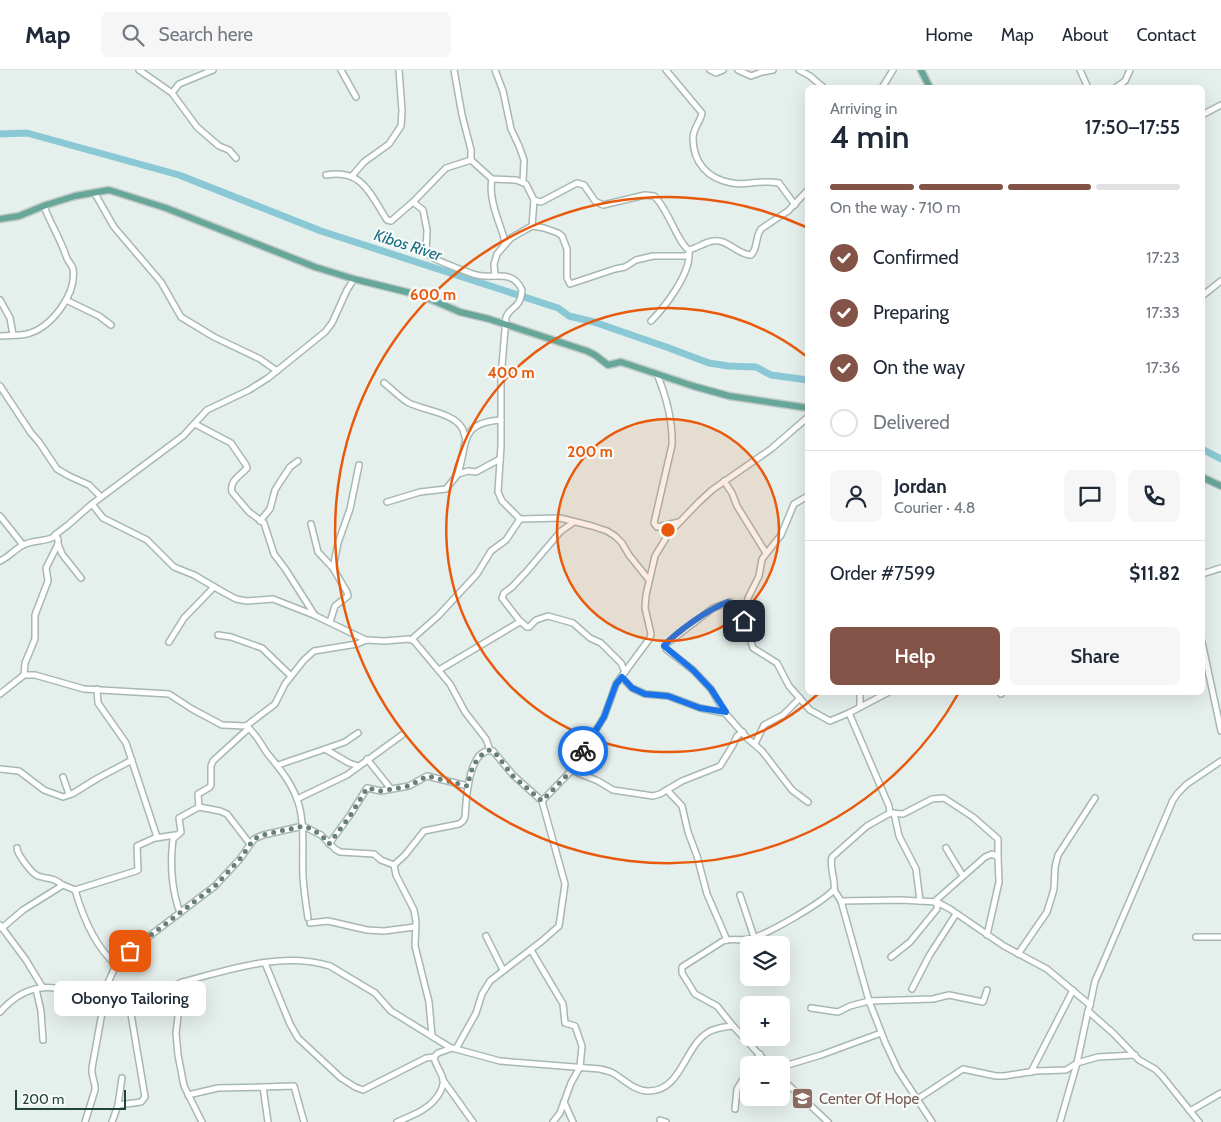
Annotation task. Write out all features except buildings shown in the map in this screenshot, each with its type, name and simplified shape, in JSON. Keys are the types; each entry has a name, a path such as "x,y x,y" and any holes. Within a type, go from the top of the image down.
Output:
{"main road":[{"path":"921,70 928,85"},
{"path":"0,219 19,216 75,196 109,190 123,193 315,267 423,296 460,312 587,352 595,355 608,365 621,362 729,396 805,408"},
{"path":"1205,478 1221,486"}],"street":[{"path":"139,70 172,93 197,127 219,146 229,150 236,158"},
{"path":"172,93 179,84 214,70"},
{"path":"341,70 356,97"},
{"path":"352,176 364,162 389,144 401,126 400,70"},
{"path":"454,70 462,115 471,150 470,160"},
{"path":"495,70 503,90 511,129 524,160 523,182 534,200 532,226"},
{"path":"666,70 702,113 695,126 693,137 697,158 704,171 734,184 762,181 779,184 795,204"},
{"path":"710,70 716,73 723,70"},
{"path":"738,70 751,76 773,70"},
{"path":"799,70 820,85"},
{"path":"884,85 893,70"},
{"path":"1080,70 1087,85"},
{"path":"1119,85 1125,81 1130,70"},
{"path":"1205,113 1221,105"},
{"path":"326,176 343,173 352,176 369,192 389,221 413,202 446,168 470,160"},
{"path":"470,160 492,179 523,182"},
{"path":"492,179 494,204 504,238 504,245"},
{"path":"534,200 541,202 577,183 584,185 595,201 603,206 645,195 654,196 672,222 684,247 689,252 689,261 675,290 659,313 651,320"},
{"path":"94,192 114,227 161,282 182,316 214,337 260,359 277,371"},
{"path":"495,276 495,260 504,245 511,238 532,226 544,228 562,236 568,256 567,278 570,284 610,270 625,267 636,260 653,256 685,256 709,242 719,241 746,255 751,255 754,252 760,229 795,204 805,193"},
{"path":"413,202 423,210 427,230 426,251 430,256 474,274 510,277 521,288 522,294 518,306 507,314 506,325 502,378 499,495 502,500 520,518 560,518 592,526 616,536 649,580"},
{"path":"0,336 26,334 54,317 66,300 72,284 73,267 66,256 44,206"},
{"path":"0,561 8,558 16,550 31,542 48,540 54,537 92,504 183,436 207,410 249,390 277,371 325,332 332,323 346,290 354,279"},
{"path":"1205,294 1221,281"},
{"path":"0,300 10,318 13,334"},
{"path":"66,300 99,316 111,325"},
{"path":"657,374 667,404 673,432 672,445 654,523 657,527 680,522"},
{"path":"384,383 403,400 443,414 456,422 462,428 466,439"},
{"path":"0,386 57,469 89,485 101,497"},
{"path":"387,502 420,492 446,489 458,474 466,439 477,426 487,421 501,420"},
{"path":"542,801 572,770 604,717 616,684 650,638 651,630 646,608 649,580 659,549 680,522 699,502 724,481 777,444 805,420"},
{"path":"195,424 222,437 236,450 247,468 233,482 230,488 249,512 264,523 274,554 314,615"},
{"path":"458,474 468,471 476,472 500,459"},
{"path":"260,521 270,509 280,482 290,467 298,461"},
{"path":"332,568 338,543 350,509 359,465"},
{"path":"724,481 766,553"},
{"path":"744,621 748,598 759,576 761,563 766,553 781,535 794,504 805,498"},
{"path":"92,504 103,518 147,540 174,567 194,575 236,599 247,601 273,598 330,622 366,640 384,642 412,640 438,616 477,574 491,551 506,540 520,518"},
{"path":"0,516 23,546"},
{"path":"574,522 561,531 527,571 504,593 502,598 519,620 527,627 530,627 536,620 548,616 573,623 590,638 601,644 621,663 623,674 632,688 645,694 668,696 700,708 726,712"},
{"path":"312,524 318,552 341,581 348,596 334,606 330,622"},
{"path":"55,535 62,554 81,578"},
{"path":"24,675 25,663 36,639 35,615 48,581 46,568 58,544"},
{"path":"1205,573 1221,568"},
{"path":"169,642 190,610 206,597 214,587"},
{"path":"808,802 792,790 762,751 726,712 711,689 693,670 664,646 713,608 728,602 738,609 753,648 777,663 789,686 810,710 830,721 883,695"},
{"path":"438,670 518,623"},
{"path":"218,635 231,637 262,648 291,676"},
{"path":"199,807 198,794 211,785 213,761 247,727 275,704 285,684 304,660 314,652 357,644 366,640"},
{"path":"265,963 294,1033 330,1069 355,1087 364,1090 426,1058 434,1057 438,1052 454,1049 476,1013 486,986 503,970 531,950 559,926 565,887 556,846 542,801 513,776 496,754 490,750 486,739 465,712 450,684 412,640"},
{"path":"1205,656 1221,731"},
{"path":"0,694 24,675 35,675 73,686 169,694 222,725 247,727 257,736 267,753 278,765 297,800 303,826 303,876 309,921 328,921 367,930 384,931 415,927"},
{"path":"97,689 98,703 123,738 132,760 157,832 156,838"},
{"path":"860,695 860,707"},
{"path":"755,744 764,725 784,714 800,698"},
{"path":"849,713 892,813 899,836 916,870 920,901"},
{"path":"572,770 617,792 636,792 653,796 682,781 720,766 737,736 743,732"},
{"path":"278,765 345,742 358,733"},
{"path":"297,800 347,774 402,735"},
{"path":"324,749 358,766"},
{"path":"394,865 424,832 459,824 463,821 469,778 476,760 484,752 490,750"},
{"path":"367,759 391,789"},
{"path":"0,769 19,772 44,790 63,796 132,760"},
{"path":"1060,1122 1077,1063 1095,982 1138,884 1168,809 1178,793 1188,784 1221,762"},
{"path":"329,844 350,816 366,789 380,791 413,785 427,776 468,786"},
{"path":"62,777 69,794"},
{"path":"667,790 682,806 707,894 727,940"},
{"path":"932,1122 916,1100 892,1060 881,1033 869,1001 841,901 834,890 832,858 867,826 892,813 903,814 932,799 944,798 973,817 998,839 999,882 987,935"},
{"path":"1018,954 1047,912 1054,890 1058,855 1095,798"},
{"path":"17,848 20,856 36,875 54,879 75,890 136,872 138,870 137,846 156,838 175,835 181,832 179,818 199,807 227,814 250,844"},
{"path":"85,1122 95,1090 92,1068 108,985 116,965 139,944 215,886 240,859 254,839 263,835 303,826 321,835 340,852 374,854 381,860 394,865"},
{"path":"175,835 173,839 171,874 180,913"},
{"path":"946,848 963,876"},
{"path":"936,902 987,856 992,854 998,857"},
{"path":"394,865 396,875 414,910 415,946 429,1002 432,1036"},
{"path":"43,988 26,960 1,926 63,885"},
{"path":"75,890 92,934 101,949 116,965"},
{"path":"740,896 754,936 786,922 834,890"},
{"path":"841,901 936,902 1018,954 1047,969 1090,1005"},
{"path":"891,957 910,942 937,909 936,902"},
{"path":"912,989 929,956 956,914"},
{"path":"486,936 503,970"},
{"path":"1196,937 1221,937"},
{"path":"740,939 727,940 684,965 681,970 694,994 716,1006 760,1054"},
{"path":"531,950 563,1004 565,1024 574,1025 582,1046 580,1067 571,1083 560,1113 553,1122"},
{"path":"202,1122 182,1080 176,1033 178,1016 175,988 182,982 250,965 296,961 330,966 375,993 392,1011 454,1049 500,1061 580,1067 611,1072 643,1091 650,1092 671,1082 690,1050 702,1036 715,1029 733,1026"},
{"path":"0,1012 18,995 36,989 55,988 77,993 108,985"},
{"path":"36,989 41,1011 43,1040"},
{"path":"811,1008 838,1012 856,1004 869,1001 933,999 949,995 983,1002 987,990"},
{"path":"1031,1072 1072,990"},
{"path":"1088,1012 1135,1055 1162,1076 1199,1122"},
{"path":"118,1105 141,1102 145,1097 131,1014"},
{"path":"790,1064 881,1033"},
{"path":"916,1100 963,1069 996,1076 1066,1070 1077,1063 1098,1057 1135,1055"},
{"path":"434,1057 443,1080 473,1122"},
{"path":"112,1122 118,1105 122,1078"},
{"path":"396,1122 424,1110 432,1104 442,1089 443,1080"},
{"path":"735,1109 737,1089 740,1084"},
{"path":"188,1095 218,1088 281,1087 292,1085 304,1122"},
{"path":"790,1086 828,1122"},
{"path":"264,1087 268,1122"},
{"path":"1190,1111 1221,1092"},
{"path":"564,1102 573,1122"},
{"path":"660,1120 666,1122"}],"waterway":[{"name":"Kibos River","path":"0,134 27,133 179,175 321,231 558,308 569,316 594,322 709,363 756,367 771,375 805,380"},
{"name":"Kibos River","path":"1205,451 1221,459"}],"way so far":[{"path":"130,951 215,886 240,859 254,839 285,829 303,826 321,835 329,844 350,816 367,788 381,791 409,786 427,776 468,786 476,760 484,752 490,750 496,754 513,776 542,801 570,772 583,751"}],"place":[{"name":"Obonyo Tailoring","path":"130,951"},
{"name":"Center Of Hope","path":"803,1099"}],"route":[{"path":"583,751 604,717 616,684 622,677 632,688 645,694 668,696 700,708 726,712 711,689 693,670 664,646 713,608 728,602 738,609 744,621"}]}
